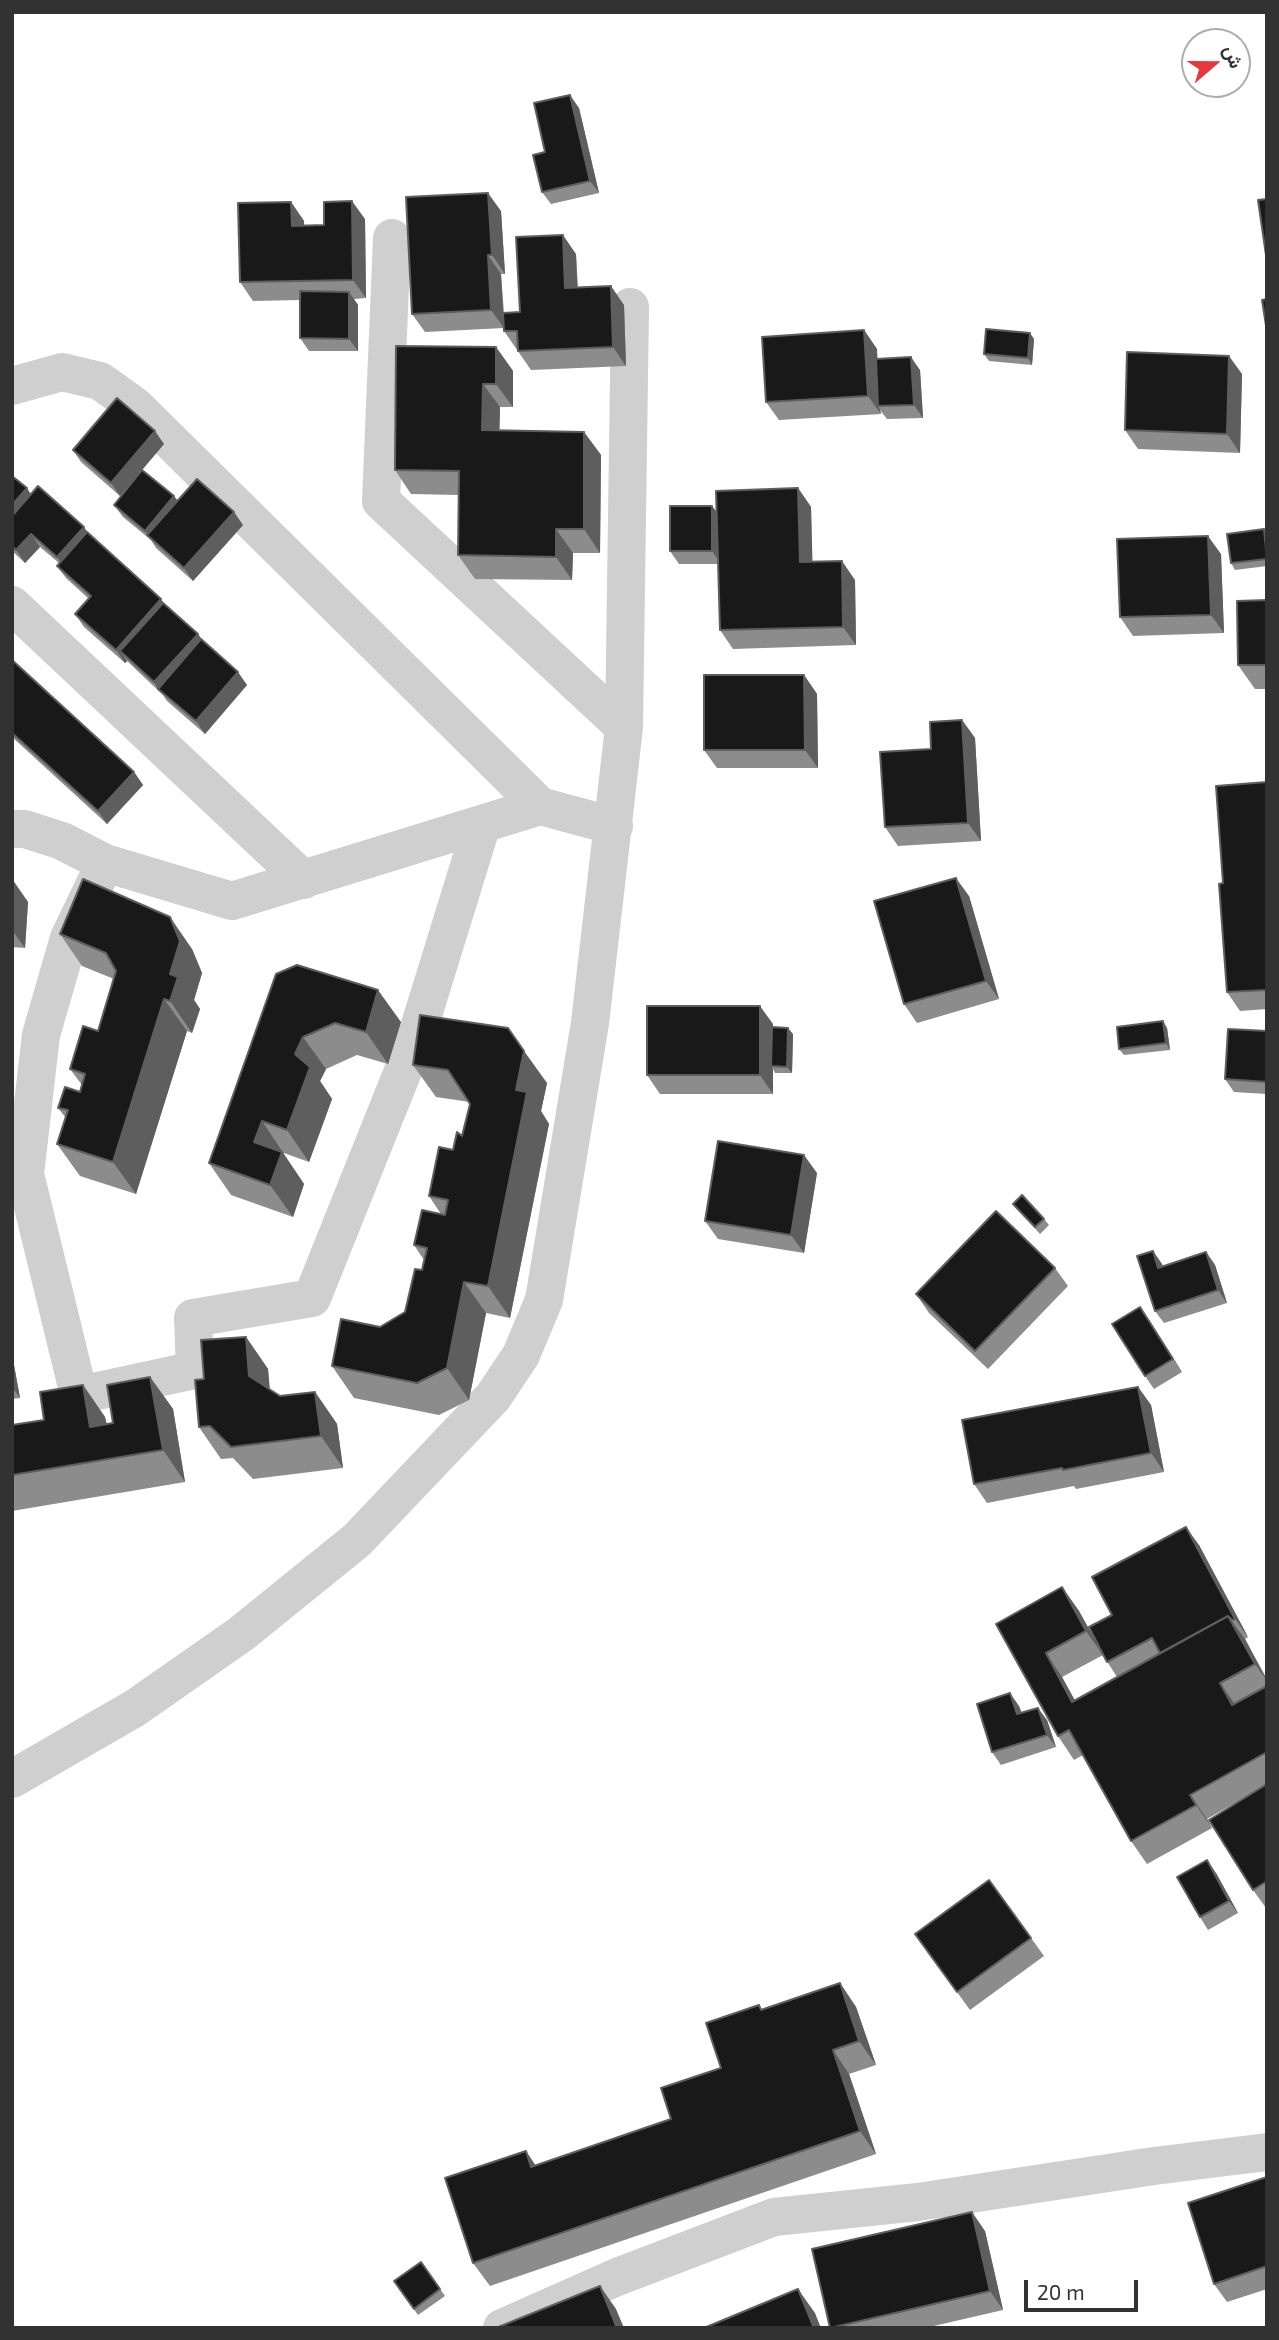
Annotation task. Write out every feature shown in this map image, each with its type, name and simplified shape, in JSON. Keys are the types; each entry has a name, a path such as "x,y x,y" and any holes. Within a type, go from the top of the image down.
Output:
{"street":[{"path":"392,238 381,501 624,727"},
{"path":"12,1779 146,1700 241,1634 357,1540 493,1397 521,1355 544,1300 590,1023 614,826 624,727 630,307"},
{"path":"12,386 62,372 100,381 135,406 540,806 614,826"},
{"path":"12,605 304,880"},
{"path":"12,829 25,829 62,841 105,863 232,901 540,806"},
{"path":"105,863 69,937 41,1035 25,1174 79,1395 195,1370 192,1318 312,1298 415,1041 482,824"},
{"path":"502,2328 617,2277 774,2217 918,2202 1154,2166 1267,2152"}],"building":[{"path":"570,95 590,181 542,192 533,155 545,152 534,103"},
{"path":"488,193 492,255 488,255 491,310 412,314 406,197"},
{"path":"1267,199 1267,262 1258,200"},
{"path":"352,201 353,280 240,282 238,203 291,202 292,226 324,225 324,202"},
{"path":"563,235 565,288 611,286 613,347 518,351 517,331 504,331 503,313 520,312 516,237"},
{"path":"300,291 349,292 349,339 300,338"},
{"path":"1267,299 1267,332 1262,300"},
{"path":"986,329 1030,333 1028,358 984,354"},
{"path":"864,330 868,396 766,402 762,337"},
{"path":"396,346 496,347 496,384 483,384 482,430 584,432 584,529 556,529 556,557 458,555 459,471 395,470"},
{"path":"1127,352 1229,356 1227,434 1125,430"},
{"path":"911,357 914,405 878,406 876,359"},
{"path":"117,398 155,431 111,483 73,450"},
{"path":"142,470 174,496 145,531 114,505"},
{"path":"12,476 27,488 12,505"},
{"path":"197,479 234,512 184,568 147,535"},
{"path":"38,486 84,527 57,557 31,534 16,550 12,546 12,516"},
{"path":"798,488 800,562 842,561 843,627 720,630 716,491"},
{"path":"670,506 712,506 712,551 670,551"},
{"path":"1264,529 1267,559 1231,563 1227,534"},
{"path":"87,532 161,599 116,650 75,614 91,596 57,566"},
{"path":"1208,536 1211,615 1120,617 1117,539"},
{"path":"1267,600 1267,665 1238,665 1237,601"},
{"path":"163,603 198,634 154,682 120,651"},
{"path":"201,639 238,672 196,721 158,689"},
{"path":"12,660 134,772 98,811 12,733"},
{"path":"704,675 804,675 805,750 704,750"},
{"path":"962,720 968,823 885,827 880,752 931,749 930,722"},
{"path":"1267,782 1267,990 1227,992 1219,884 1223,883 1216,786"},
{"path":"956,878 986,981 904,1004 874,901"},
{"path":"83,879 170,917 180,941 170,974 178,977 170,1001 164,999 113,1162 57,1144 68,1110 58,1108 65,1087 80,1092 85,1074 70,1069 83,1026 98,1031 116,971 106,953 60,934"},
{"path":"297,965 378,990 366,1032 335,1023 303,1037 295,1054 310,1067 287,1130 262,1121 254,1142 282,1152 270,1185 209,1163 276,974"},
{"path":"647,1006 760,1006 760,1075 647,1075"},
{"path":"420,1015 508,1028 524,1051 516,1090 527,1092 488,1286 464,1282 447,1368 417,1383 332,1366 341,1319 380,1327 405,1312 415,1269 422,1270 427,1248 414,1245 422,1210 445,1215 448,1200 429,1196 439,1147 453,1150 457,1132 462,1136 470,1104 448,1070 413,1065"},
{"path":"1163,1021 1166,1043 1119,1049 1117,1027"},
{"path":"772,1027 788,1028 787,1067 771,1066"},
{"path":"1228,1029 1267,1031 1267,1082 1225,1079"},
{"path":"718,1141 804,1155 791,1235 705,1221"},
{"path":"1022,1195 1044,1219 1035,1227 1013,1204"},
{"path":"996,1211 1055,1268 975,1351 916,1294"},
{"path":"1153,1251 1158,1268 1206,1252 1218,1290 1155,1311 1137,1256"},
{"path":"1140,1307 1173,1359 1145,1376 1112,1324"},
{"path":"246,1337 249,1376 280,1396 315,1392 321,1436 231,1447 210,1426 199,1427 195,1380 204,1379 201,1340"},
{"path":"150,1377 163,1450 12,1475 12,1425 44,1420 40,1392 83,1385 90,1427 113,1423 107,1385"},
{"path":"1138,1387 1151,1453 974,1484 962,1420"},
{"path":"1186,1527 1235,1619 1232,1620 1228,1616 1160,1653 1152,1638 1107,1662 1089,1627 1112,1615 1092,1577"},
{"path":"1062,1587 1086,1631 1046,1653 1072,1702 1228,1616 1255,1664 1220,1683 1232,1705 1267,1686 1267,1752 1190,1795 1196,1805 1131,1841 1069,1730 1058,1736 996,1624"},
{"path":"1010,1693 1017,1714 1038,1708 1047,1735 992,1752 977,1704"},
{"path":"1267,1784 1267,1881 1253,1890 1209,1820"},
{"path":"1207,1860 1229,1901 1200,1917 1177,1877"},
{"path":"989,1880 1031,1938 957,1992 915,1934"},
{"path":"840,1983 859,2041 833,2050 860,2131 473,2263 445,2178 526,2151 531,2167 671,2119 661,2088 721,2068 706,2023 759,2005 761,2010"},
{"path":"1267,2177 1267,2266 1214,2284 1188,2203"},
{"path":"972,2212 990,2291 830,2328 812,2249"},
{"path":"421,2262 440,2289 414,2309 394,2281"},
{"path":"600,2286 617,2328 496,2328"},
{"path":"798,2289 814,2328 704,2328"}]}
